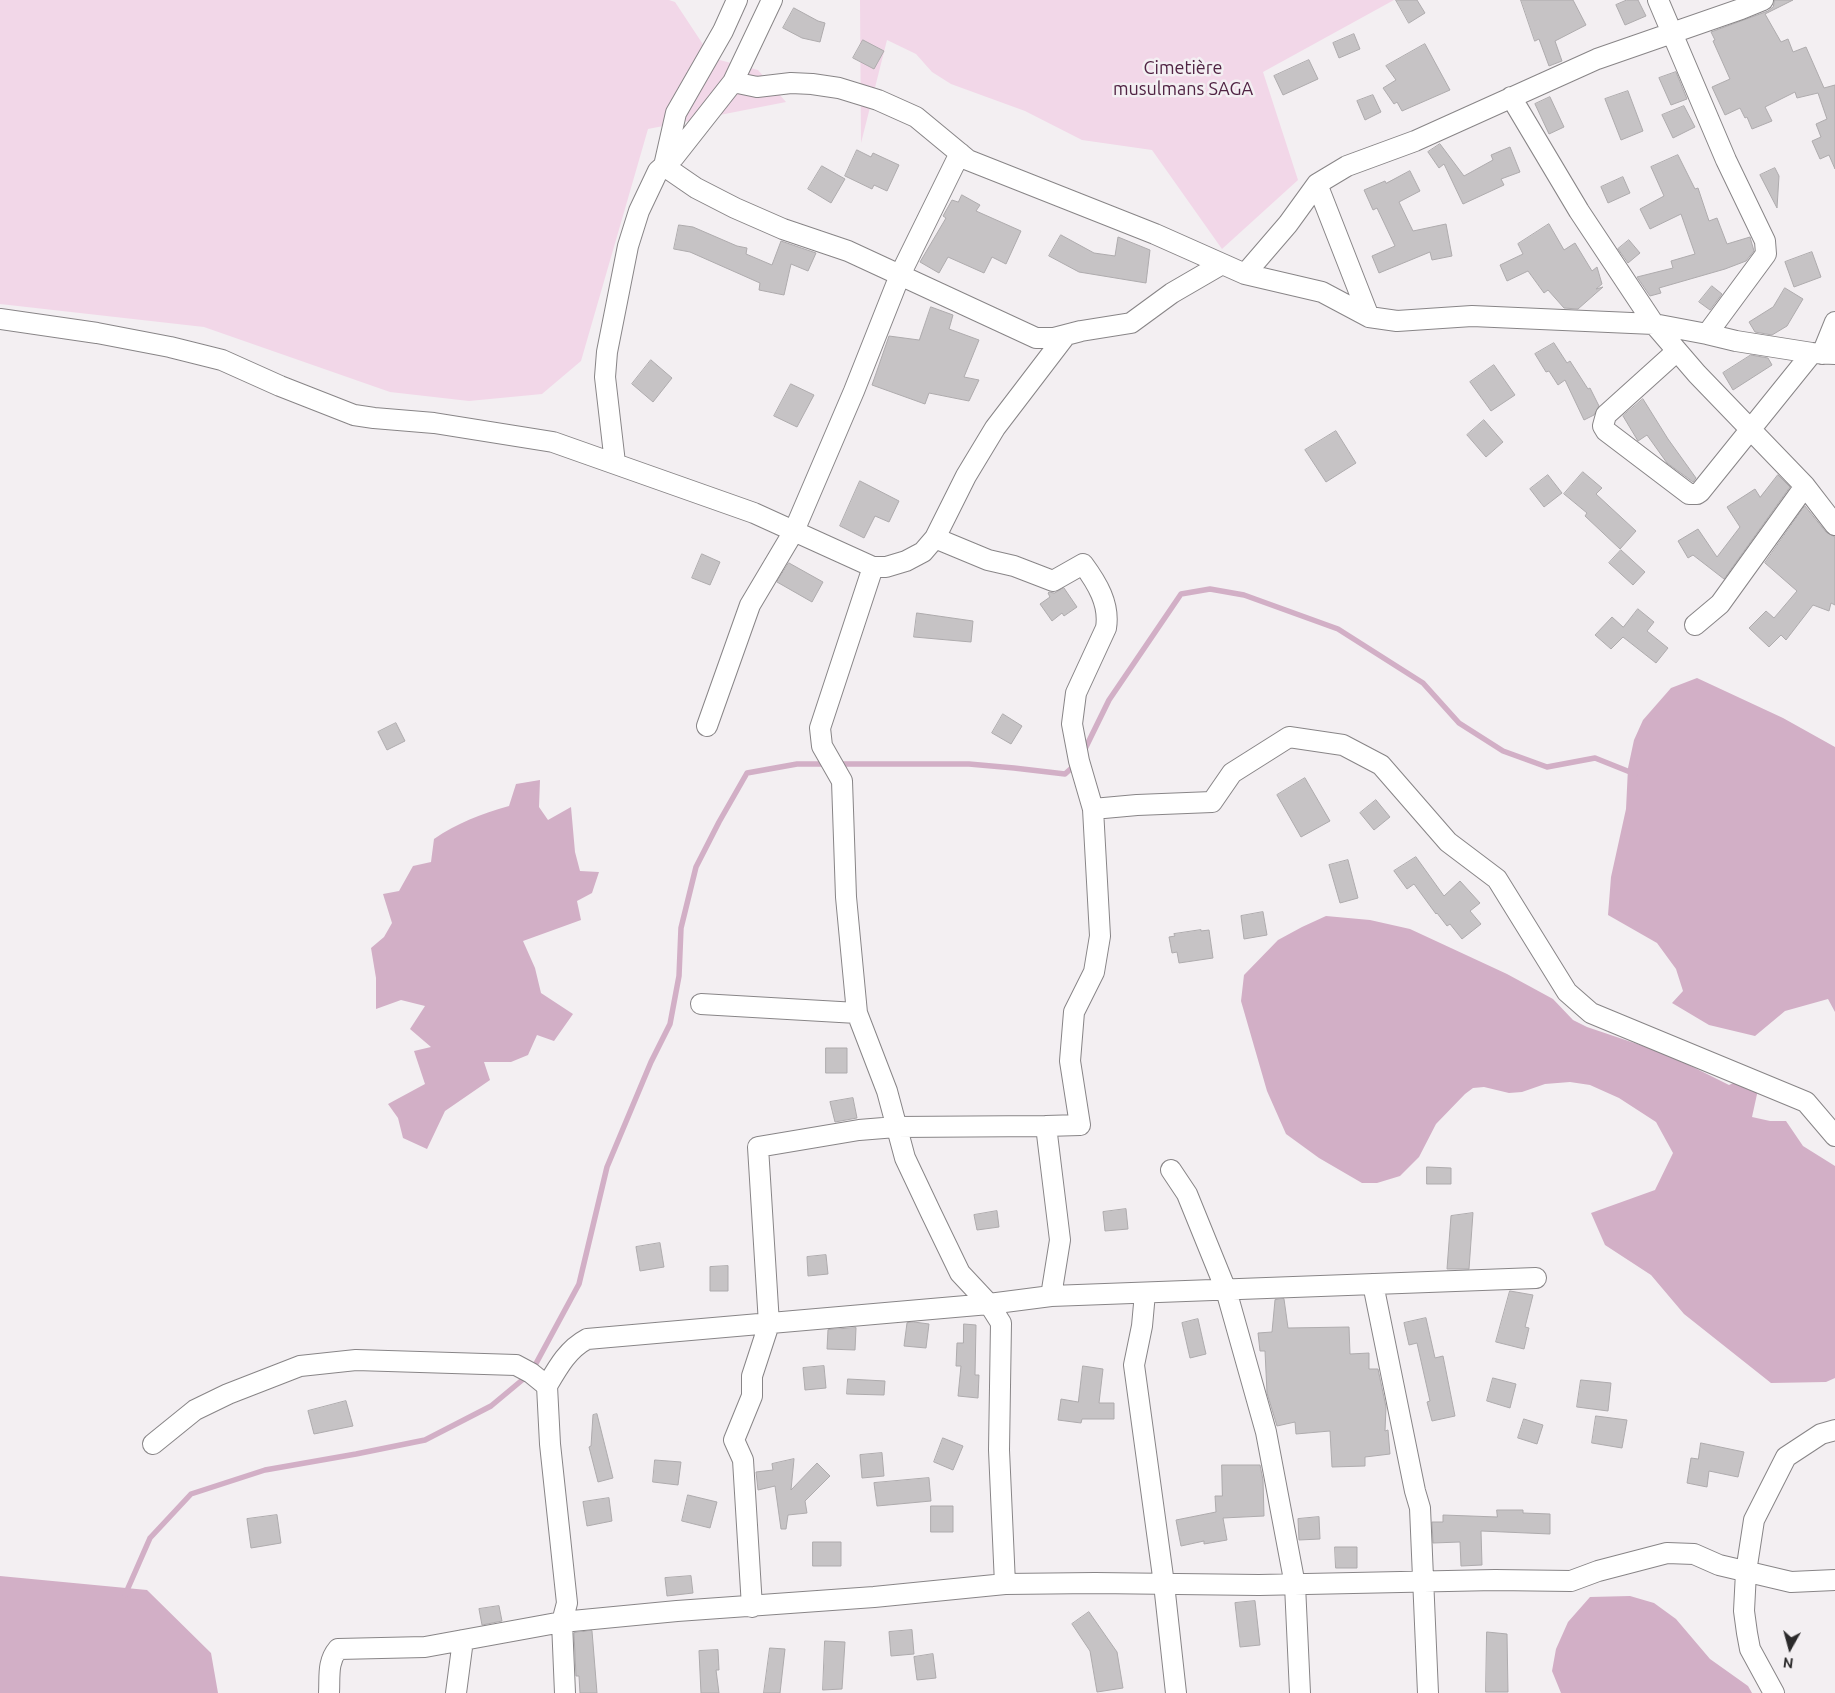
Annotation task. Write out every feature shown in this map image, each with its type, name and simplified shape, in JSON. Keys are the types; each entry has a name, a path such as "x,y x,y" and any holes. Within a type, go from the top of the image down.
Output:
{"street":[{"path":"664,166 676,112 723,31 737,0"},
{"path":"615,463 605,377 610,332 628,246 639,211 658,171 674,157 733,82 772,0"},
{"path":"1658,0 1726,160 1765,242 1766,254 1707,334"},
{"path":"1245,274 1288,224 1317,184 1347,166 1415,141 1597,59 1763,0"},
{"path":"733,82 757,86 791,83 812,84 878,100 916,117 968,160 1155,234 1245,274 1322,292 1369,317 1397,321 1472,316 1654,324 1736,341 1823,354"},
{"path":"1511,97 1579,211 1654,324 1677,351 1806,486 1835,525"},
{"path":"707,726 750,605 794,531 854,391 900,275 960,153"},
{"path":"664,166 696,188 735,208 783,229 848,251 1036,338 1054,338 1132,323 1172,293 1222,264"},
{"path":"1317,184 1369,317"},
{"path":"0,319 161,345 222,360 280,386 354,415 434,423 553,442 754,513 873,567 886,567 906,561 923,552 935,538 966,476 995,428 1066,335"},
{"path":"1677,351 1606,415 1603,426 1606,431 1689,494 1693,495 1700,492 1751,428 1823,354 1835,322"},
{"path":"1696,625 1720,604 1806,486"},
{"path":"752,1607 743,1460 734,1440 752,1396 752,1376 769,1324 758,1147 859,1130 1080,1125 1070,1061 1074,1012 1094,972 1100,936 1093,809 1079,761 1072,724 1076,693 1106,628 1108,618 1106,606 1095,580 1083,564 1053,581 1014,566 988,560 935,538"},
{"path":"873,567 820,728 822,746 842,780 846,897 857,1013 887,1091 905,1158 960,1273 989,1304 1001,1323 999,1450 1005,1584"},
{"path":"1093,809 1212,802 1232,773 1289,737 1342,744 1381,765 1448,842 1498,879 1567,992 1591,1013 1806,1102 1835,1136"},
{"path":"701,1004 857,1013"},
{"path":"1046,1126 1060,1240 1051,1296"},
{"path":"1171,1170 1187,1194 1226,1290 1266,1432 1295,1585 1300,1693"},
{"path":"566,1693 562,1622 567,1603 550,1444 548,1386 566,1356 578,1344 587,1339 989,1304 1051,1296 1536,1278"},
{"path":"1373,1284 1420,1508 1428,1693"},
{"path":"1145,1293 1142,1326 1134,1365 1164,1584 1176,1693"},
{"path":"153,1444 195,1410 228,1394 300,1366 356,1360 516,1365 531,1373 548,1386"},
{"path":"1774,1693 1750,1648 1744,1611 1746,1572 1754,1520 1786,1456 1821,1434 1835,1430"},
{"path":"329,1693 332,1656 338,1650 425,1647 562,1622 893,1596 1005,1584 1295,1585 1496,1580 1571,1581 1598,1571 1666,1553 1694,1554 1746,1572 1791,1582 1835,1580"},
{"path":"456,1693 463,1640"}],"green space":[{"path":"0,0 669,0 675,2 712,58 758,70 786,102 648,129 581,361 542,394 469,401 390,392 204,327 0,304"},
{"name":"Cimetière musulmans SAGA","path":"860,0 1394,0 1263,72 1298,180 1222,249 1152,150 1082,140 1025,111 951,84 932,72 916,54 887,40 861,143"}],"shaded area":[{"path":"1697,678 1783,718 1835,747 1835,1012 1828,999 1785,1011 1755,1036 1709,1025 1672,1003 1683,991 1676,969 1657,943 1608,915 1611,877 1626,809 1628,768 1634,740 1643,720 1671,688"},
{"path":"540,780 539,807 548,820 571,807 575,852 580,871 599,872 592,893 577,901 581,920 523,941 535,968 541,993 573,1014 554,1041 537,1035 528,1055 511,1062 484,1062 490,1080 445,1111 427,1149 403,1138 398,1118 388,1104 425,1084 414,1051 431,1047 410,1029 425,1006 401,1000 376,1009 376,978 371,948 384,937 392,923 383,894 399,891 413,866 431,862 434,839 451,828 509,806 516,784"},
{"path":"1326,916 1370,920 1410,929 1507,974 1553,999 1573,1020 1587,1027 1667,1054 1729,1085 1744,1078 1759,1085 1752,1117 1770,1121 1786,1121 1803,1146 1835,1166 1835,1378 1826,1382 1771,1383 1684,1314 1651,1275 1605,1245 1591,1213 1655,1190 1673,1153 1656,1122 1619,1098 1590,1085 1570,1082 1545,1084 1522,1092 1509,1093 1484,1087 1473,1088 1436,1124 1419,1157 1400,1176 1377,1183 1362,1183 1319,1158 1286,1134 1267,1091 1241,1001 1244,975 1278,940"},
{"path":"0,1576 147,1590 211,1653 218,1693 0,1693"},
{"path":"1630,1596 1654,1603 1676,1619 1710,1659 1748,1686 1752,1693 1561,1693 1552,1671 1556,1649 1568,1622 1590,1597"}],"building":[{"path":"1396,0 1417,0 1425,13 1409,23"},
{"path":"1521,0 1573,0 1586,25 1555,41 1562,61 1549,66 1539,39 1535,41"},
{"path":"1627,0 1638,0 1646,16 1625,25 1616,5"},
{"path":"1775,0 1793,0 1765,14 1781,42 1788,39 1793,52 1806,47 1824,88 1835,85 1835,169 1829,155 1820,159 1812,141 1821,137 1816,124 1827,119 1818,93 1797,98 1795,92 1765,107 1772,121 1752,129 1747,117 1745,118 1740,108 1725,115 1712,87 1730,79 1713,41 1715,40 1711,32 1768,11 1773,7"},
{"path":"794,8 825,23 820,42 802,38 783,28"},
{"path":"1354,34 1360,49 1339,58 1333,43"},
{"path":"863,40 884,51 874,69 853,58"},
{"path":"1425,44 1450,90 1402,111 1397,102 1394,104 1383,88 1396,80 1386,66"},
{"path":"1309,60 1318,79 1283,95 1274,76"},
{"path":"1676,72 1687,99 1671,105 1659,78"},
{"path":"1628,91 1643,131 1621,140 1605,99"},
{"path":"1373,95 1381,112 1365,120 1357,101"},
{"path":"1550,97 1564,127 1549,134 1535,104"},
{"path":"1684,106 1695,127 1673,138 1662,115"},
{"path":"1440,144 1464,176 1493,160 1491,155 1510,147 1520,172 1501,179 1504,185 1463,204 1444,164 1439,168 1428,152"},
{"path":"857,150 871,157 873,153 899,165 887,191 874,185 872,189 845,176"},
{"path":"1678,155 1695,189 1698,188 1709,221 1717,218 1727,244 1750,237 1754,251 1746,261 1659,288 1661,293 1650,296 1637,277 1673,268 1671,261 1695,254 1681,214 1650,229 1640,209 1664,196 1651,167"},
{"path":"822,166 845,179 831,203 808,189"},
{"path":"1775,168 1779,176 1777,208 1760,175"},
{"path":"1410,171 1420,191 1399,202 1413,231 1446,224 1452,256 1432,260 1430,252 1379,273 1372,256 1395,246 1377,208 1373,210 1364,190 1385,181 1386,183"},
{"path":"1623,177 1630,193 1608,203 1601,187"},
{"path":"962,195 980,205 976,211 1021,231 1006,264 992,257 984,273 948,257 939,273 920,262 946,218 943,216 952,200 958,202"},
{"path":"1549,224 1564,250 1575,243 1592,271 1597,267 1602,284 1596,289 1603,287 1578,309 1564,308 1548,290 1544,293 1528,271 1507,281 1500,265 1523,254 1518,244"},
{"path":"679,225 693,227 737,246 747,248 746,254 772,265 781,241 816,253 808,271 791,264 784,295 759,290 760,283 690,252 674,249"},
{"path":"1061,235 1094,253 1115,256 1118,237 1150,250 1146,283 1079,272 1049,256"},
{"path":"1629,240 1640,253 1628,263 1618,249"},
{"path":"1812,252 1821,277 1794,287 1785,262"},
{"path":"1712,286 1722,294 1710,310 1699,302"},
{"path":"1785,288 1803,299 1787,326 1772,335 1755,332 1749,322 1773,307"},
{"path":"931,307 953,315 949,329 979,340 964,377 979,380 969,401 929,393 925,404 872,385 889,336 919,340"},
{"path":"1554,343 1567,363 1570,361 1588,389 1590,388 1599,406 1594,415 1584,420 1565,380 1558,385 1549,371 1546,372 1535,354"},
{"path":"1751,355 1768,358 1772,365 1733,390 1723,373"},
{"path":"651,360 672,378 653,402 632,384"},
{"path":"1494,365 1515,395 1491,411 1470,382"},
{"path":"791,384 814,395 797,427 774,416"},
{"path":"1643,399 1668,439 1696,478 1693,482 1667,463 1647,435 1638,441 1623,416"},
{"path":"1484,420 1503,442 1486,457 1467,435"},
{"path":"1336,431 1356,463 1326,482 1305,450"},
{"path":"1583,472 1602,488 1596,494 1636,531 1620,549 1585,516 1587,513 1564,494"},
{"path":"1548,475 1562,493 1544,507 1530,489"},
{"path":"1778,475 1790,487 1724,579 1693,555 1688,558 1678,541 1698,529 1717,557 1740,527 1727,507 1755,489 1760,497"},
{"path":"860,481 899,501 889,522 875,516 864,538 840,526"},
{"path":"1805,506 1826,532 1835,537 1835,605 1831,603 1829,611 1813,605 1786,640 1781,635 1769,647 1749,628 1766,611 1774,618 1797,591 1765,563"},
{"path":"1621,550 1645,572 1633,585 1609,563"},
{"path":"702,554 720,562 710,585 692,578"},
{"path":"789,563 823,582 812,602 777,582"},
{"path":"1064,588 1077,607 1064,616 1062,613 1052,621 1040,604 1050,597 1049,592 1054,593"},
{"path":"1638,609 1654,622 1647,631 1668,648 1656,663 1623,637 1611,649 1595,635 1612,617 1623,627"},
{"path":"917,613 973,621 971,642 914,637"},
{"path":"1003,714 1022,726 1011,744 992,733"},
{"path":"396,723 405,741 387,750 378,732"},
{"path":"1305,778 1330,821 1301,837 1277,795"},
{"path":"1376,800 1390,817 1374,830 1360,813"},
{"path":"1416,857 1444,896 1460,881 1480,903 1470,911 1481,924 1462,939 1450,924 1447,926 1436,914 1414,884 1407,889 1394,871"},
{"path":"1348,860 1358,898 1340,903 1329,865"},
{"path":"1263,912 1267,935 1244,939 1241,916"},
{"path":"1209,930 1213,958 1179,963 1177,952 1172,953 1169,937 1175,936 1174,934"},
{"path":"826,1048 847,1048 847,1073 826,1073"},
{"path":"853,1098 857,1118 835,1122 830,1102"},
{"path":"1427,1167 1451,1168 1451,1184 1427,1184"},
{"path":"1126,1209 1128,1229 1105,1231 1103,1212"},
{"path":"997,1211 999,1227 977,1230 974,1215"},
{"path":"1473,1213 1469,1269 1447,1269 1451,1216"},
{"path":"660,1243 664,1267 640,1271 636,1247"},
{"path":"826,1255 828,1274 808,1276 807,1257"},
{"path":"728,1266 728,1291 710,1291 710,1267"},
{"path":"1510,1291 1533,1295 1525,1327 1529,1328 1524,1349 1496,1342"},
{"path":"1284,1299 1288,1328 1349,1327 1350,1354 1369,1353 1369,1369 1378,1369 1386,1407 1385,1431 1388,1430 1390,1454 1365,1457 1365,1466 1332,1467 1330,1431 1296,1434 1295,1422 1277,1426 1267,1393 1265,1351 1260,1351 1258,1333 1272,1332 1275,1300"},
{"path":"1426,1318 1435,1358 1443,1356 1455,1416 1432,1421 1427,1402 1430,1401 1417,1343 1409,1345 1404,1323"},
{"path":"1198,1319 1206,1354 1190,1358 1182,1323"},
{"path":"907,1323 929,1324 926,1348 904,1346"},
{"path":"964,1324 976,1325 975,1375 979,1375 978,1398 958,1396 961,1366 956,1366 957,1343 963,1343"},
{"path":"856,1328 855,1350 827,1349 828,1330"},
{"path":"824,1366 826,1388 805,1390 803,1368"},
{"path":"1083,1366 1103,1369 1099,1403 1114,1403 1114,1419 1082,1419 1081,1423 1058,1420 1061,1399 1078,1402"},
{"path":"1493,1378 1516,1384 1510,1408 1487,1401"},
{"path":"848,1379 885,1381 884,1395 847,1394"},
{"path":"1581,1380 1611,1383 1608,1411 1577,1407"},
{"path":"346,1401 353,1426 314,1434 308,1411"},
{"path":"597,1414 613,1478 598,1482 589,1447 591,1446 593,1415"},
{"path":"1596,1416 1627,1420 1622,1448 1592,1443"},
{"path":"1524,1419 1543,1425 1537,1444 1518,1438"},
{"path":"943,1438 963,1446 953,1470 934,1462"},
{"path":"1701,1443 1744,1452 1738,1477 1709,1471 1707,1487 1687,1483 1691,1458 1698,1459"},
{"path":"882,1453 884,1476 862,1478 860,1455"},
{"path":"794,1459 791,1490 817,1463 830,1476 805,1501 807,1513 788,1515 786,1529 781,1529 775,1486 758,1490 756,1472 773,1470 772,1464"},
{"path":"655,1460 681,1462 678,1485 653,1482"},
{"path":"1222,1465 1260,1465 1263,1480 1264,1516 1223,1518 1227,1540 1204,1544 1204,1541 1181,1546 1176,1520 1216,1512 1215,1496 1222,1496"},
{"path":"929,1478 931,1501 877,1506 874,1483"},
{"path":"688,1495 717,1502 710,1528 682,1521"},
{"path":"609,1498 612,1521 587,1526 583,1502"},
{"path":"931,1506 953,1506 953,1532 931,1532"},
{"path":"1497,1510 1523,1510 1523,1513 1550,1514 1550,1534 1481,1531 1482,1565 1461,1566 1460,1542 1433,1543 1432,1522 1443,1522 1443,1515 1497,1517"},
{"path":"277,1515 281,1543 251,1548 247,1519"},
{"path":"1319,1517 1320,1539 1299,1540 1298,1519"},
{"path":"813,1542 841,1542 841,1566 813,1566"},
{"path":"1335,1547 1357,1547 1357,1568 1336,1568"},
{"path":"691,1576 693,1593 667,1596 665,1578"},
{"path":"1255,1601 1260,1645 1240,1647 1235,1603"},
{"path":"499,1606 502,1621 482,1625 479,1609"},
{"path":"1089,1612 1117,1652 1123,1688 1097,1692 1090,1651 1072,1624"},
{"path":"912,1630 914,1654 891,1656 889,1632"},
{"path":"592,1631 597,1693 580,1693 579,1676 576,1676 574,1633"},
{"path":"1487,1632 1507,1634 1508,1692 1486,1692"},
{"path":"825,1641 845,1642 842,1689 823,1690"},
{"path":"770,1648 785,1649 780,1693 764,1693"},
{"path":"718,1650 719,1670 716,1670 719,1693 701,1693 699,1651"},
{"path":"933,1654 936,1678 917,1680 914,1657"}],"waterway":[{"path":"1084,751 1109,700 1181,594 1210,589 1244,595 1338,629 1423,683 1459,723 1503,751 1547,767 1595,758 1635,774"},
{"path":"533,1369 579,1284 607,1167 651,1062 670,1024 679,976 681,928 696,867 747,773 797,764 827,764"},
{"path":"836,764 969,764 1065,774 1075,765"},
{"path":"125,1595 150,1538 191,1494 265,1470 425,1440 491,1406 527,1376"}]}
